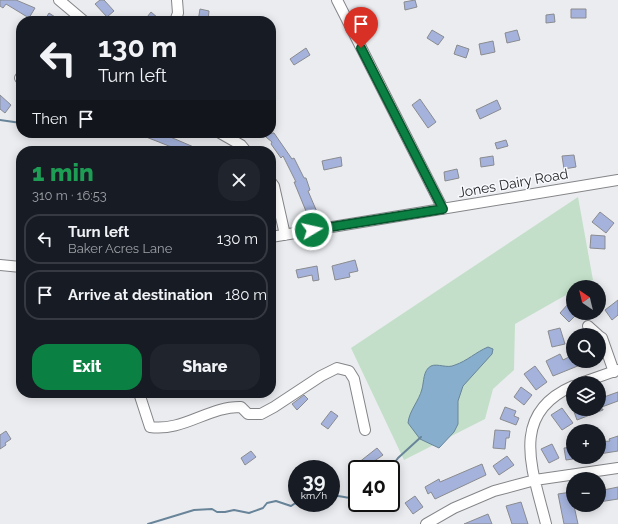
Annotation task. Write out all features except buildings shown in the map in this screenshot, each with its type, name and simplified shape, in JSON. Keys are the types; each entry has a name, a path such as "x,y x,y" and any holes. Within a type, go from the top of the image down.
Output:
{"street":[{"path":"59,0 78,16"},
{"path":"176,0 177,16"},
{"path":"337,0 443,209"},
{"path":"228,138 241,146"},
{"name":"Jones Dairy Road","path":"276,236 618,180"},
{"path":"276,201 285,235"},
{"path":"0,265 16,267"},
{"path":"601,376 616,371 606,347"},
{"path":"141,398 150,427 159,428 186,423 215,410 234,406 241,406 248,414 261,414 295,394 321,376 337,368 349,371 354,379 365,430"},
{"path":"546,524 529,448 534,422 546,402 558,392 566,389"},
{"path":"426,524 454,508 494,492 535,480 618,468"}],"green space":[{"path":"578,197 593,280 566,280 566,295 515,324 514,370 493,389 485,419 404,460 351,348"}],"water":[{"path":"488,347 493,349 492,354 463,386 458,401 458,424 454,432 439,448 420,439 408,423 410,414 421,393 426,370 434,365 455,365"}],"waterway":[{"path":"0,120 16,122"},
{"path":"397,460 421,437"},
{"path":"340,496 348,498"},
{"path":"148,524 194,510 212,509 217,512 234,510 249,513 263,508 267,503 276,501 288,505"}],"route":[{"path":"312,230 443,209 361,48"}]}
